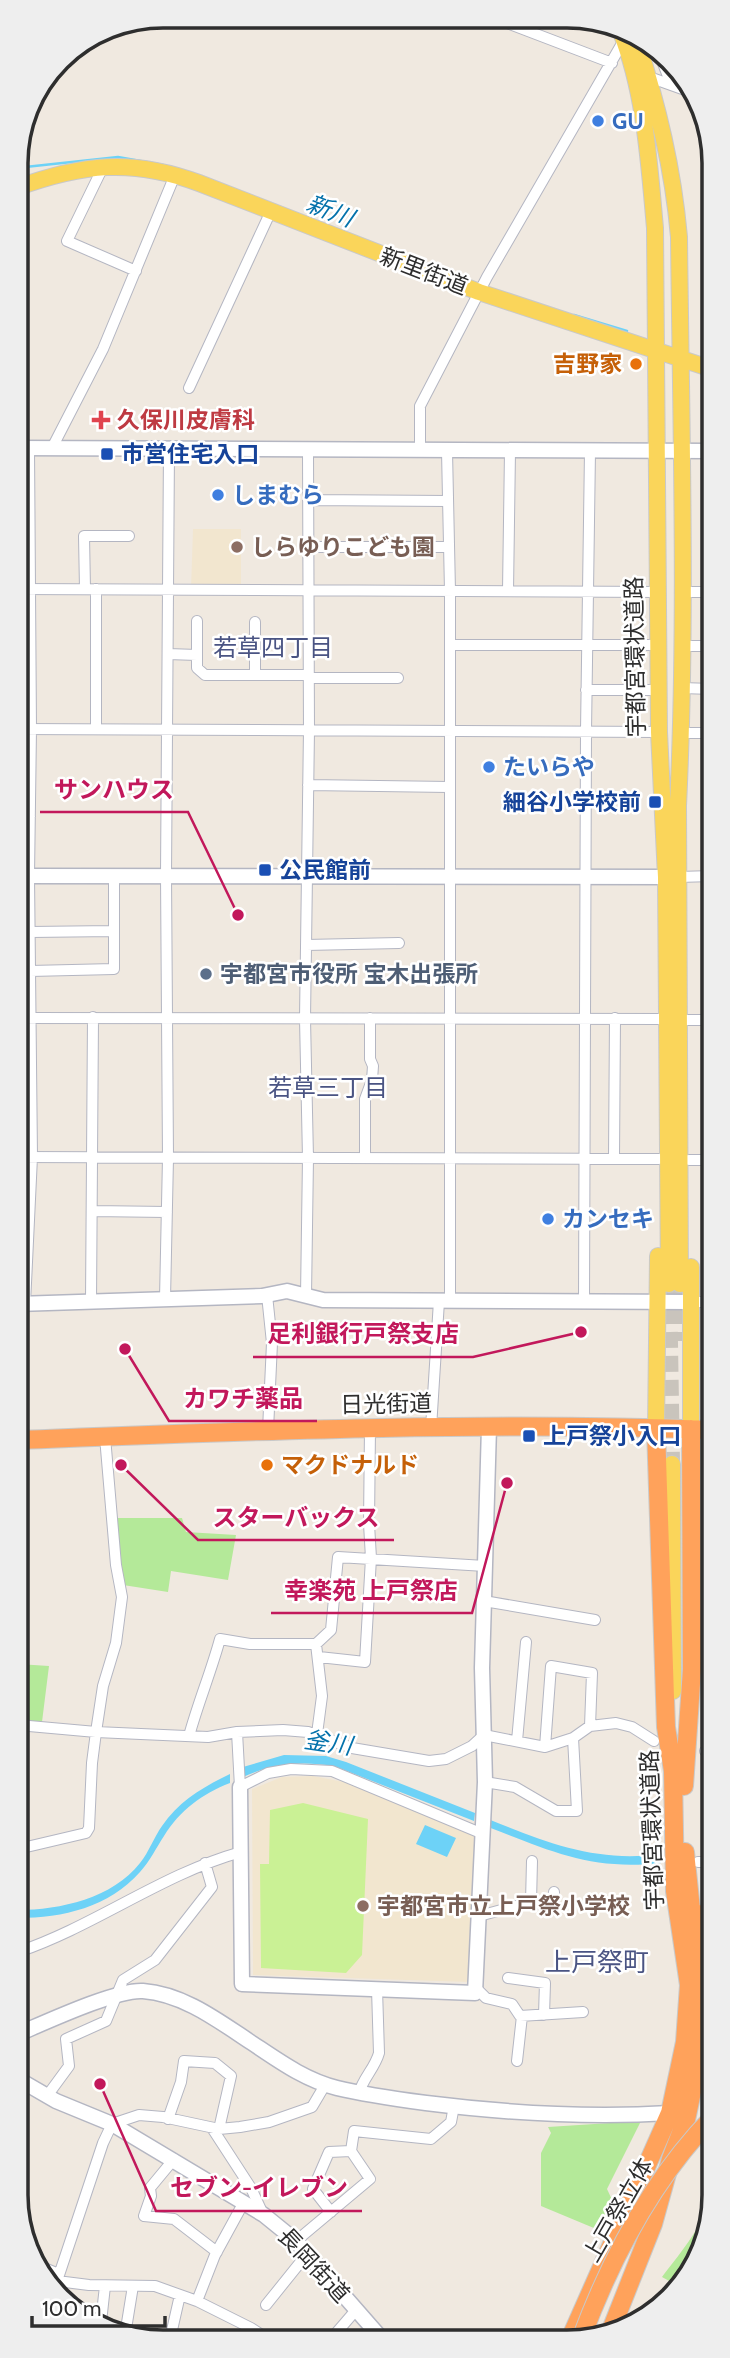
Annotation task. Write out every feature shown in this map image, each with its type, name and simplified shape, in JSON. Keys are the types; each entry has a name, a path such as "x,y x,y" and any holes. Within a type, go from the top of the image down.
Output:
{"highway":[{"name":"日光街道","path":"28,1440 268,1430 431,1427 702,1430"},
{"path":"656,1429 666,1727 679,1768"},
{"path":"679,1768 690,1723 692,1669 691,1430"},
{"name":"宇都宮環状道路","path":"679,1768 679,1824 702,1982"},
{"path":"686,1866 702,1920"},
{"name":"宇都宮環状道路","path":"614,2322 653,2224 700,2054 702,2030"},
{"path":"682,2113 702,2114"},
{"path":"682,2113 702,2121"},
{"name":"宇都宮環状道路","path":"575,2330 682,2113"},
{"name":"上戸祭立体","path":"586,2329 606,2279 637,2220 682,2152 702,2128"},
{"name":"上戸祭立体","path":"596,2326 640,2230 667,2186 702,2141"}],"main road":[{"name":"宇都宮環状道路","path":"628,43 650,169 655,228 659,732 672,877 673,1020 668,1118 675,1284 679,1098 673,1020"},
{"name":"宇都宮環状道路","path":"631,44 649,77 675,187 679,237 682,733 672,877"},
{"name":"新里街道","path":"28,184 62,173 103,166 135,166 175,175 479,292 702,366"},
{"path":"679,1098 687,1125 689,1160 691,1430"},
{"path":"656,1429 659,1159 668,1118"},
{"name":"宇都宮環状道路","path":"677,1463 679,1768"}],"street":[{"path":"520,28 612,63"},
{"path":"420,451 420,406 479,292 625,41"},
{"path":"649,77 676,84"},
{"path":"103,166 67,241 135,271"},
{"path":"52,448 103,349 175,175"},
{"path":"190,388 271,211"},
{"path":"28,448 702,451"},
{"path":"165,1299 168,1158 166,875 169,449"},
{"path":"306,1296 308,450"},
{"path":"431,1427 445,1301 449,1158 450,591 447,451"},
{"path":"508,592 510,451"},
{"path":"584,1302 586,690 590,452"},
{"path":"308,500 448,501"},
{"path":"28,536 31,589 28,833"},
{"path":"96,729 90,589 84,536 129,536"},
{"path":"308,547 449,547"},
{"path":"31,589 658,592"},
{"path":"682,592 702,592"},
{"path":"197,621 197,668 205,675 398,678"},
{"path":"255,622 255,675"},
{"path":"450,645 659,645"},
{"path":"682,646 702,646"},
{"path":"168,654 197,655"},
{"path":"682,688 702,689"},
{"path":"586,690 659,690"},
{"path":"31,729 659,732"},
{"path":"682,733 702,733"},
{"path":"308,785 449,787"},
{"path":"28,876 702,876"},
{"path":"30,971 114,969 114,876"},
{"path":"28,916 32,1157 28,1210"},
{"path":"30,932 114,931"},
{"path":"306,945 399,943"},
{"path":"31,1017 702,1020"},
{"path":"91,1301 93,1017"},
{"path":"365,1158 365,1099 372,1080 373,1066 370,1059 370,1018"},
{"path":"614,1158 615,1018"},
{"path":"28,1157 659,1159"},
{"path":"689,1160 702,1160"},
{"path":"92,1211 167,1212"},
{"path":"28,1304 267,1295 287,1291 323,1300 702,1302"},
{"path":"267,1295 272,1343 268,1430"},
{"path":"237,1732 242,1984 475,1993 485,1782 482,1668 489,1427"},
{"path":"319,1657 365,1662 371,1558 370,1428"},
{"path":"28,1847 86,1833 89,1828 96,1732 103,1686 116,1643 122,1597 116,1564 105,1437"},
{"path":"189,1736 220,1639 250,1644 316,1644 331,1630 338,1557 485,1566"},
{"path":"484,1601 595,1620"},
{"path":"517,1741 526,1642"},
{"path":"316,1644 321,1696 317,1734"},
{"path":"545,1747 551,1666 592,1673 590,1726"},
{"path":"484,1735 545,1747 573,1738 590,1726 616,1723 632,1727 654,1741"},
{"path":"28,1726 208,1737 237,1732 283,1730 317,1734 352,1748 429,1761 446,1759 472,1746 484,1735"},
{"path":"485,1782 515,1787 556,1811 577,1811 573,1738"},
{"path":"240,1787 268,1773 291,1769 332,1771 483,1834"},
{"path":"28,1949 47,1942 205,1863 241,1852"},
{"path":"531,1861 531,1902"},
{"path":"47,2096 69,2066 66,2039 106,2021 123,1980 155,1960 212,1887 205,1863"},
{"path":"686,1866 702,1864"},
{"path":"479,1916 531,1902 554,1907 554,1892"},
{"path":"508,1978 545,1983 544,2015"},
{"path":"475,1987 486,1998 512,2004 522,2016 517,2062"},
{"path":"359,2093 362,2083 377,2062 379,2053 377,1989"},
{"path":"28,2030 116,1996 144,1991 194,2006 291,2069 325,2085 359,2093 454,2106 533,2112 682,2113"},
{"path":"522,2016 583,2012"},
{"path":"168,2119 181,2082 184,2061 215,2063 231,2076 215,2129 264,2215"},
{"name":"長岡街道","path":"28,2085 112,2124 264,2215 296,2241 374,2330"},
{"path":"58,2279 103,2143 112,2124 139,2115 215,2129 270,2122 312,2107 325,2085"},
{"path":"296,2241 370,2179 351,2151 354,2132 431,2139 451,2122 454,2106"},
{"path":"331,2212 313,2189 329,2152 351,2151"},
{"path":"174,2160 150,2188 151,2196 144,2216 174,2219 217,2252"},
{"path":"197,2301 217,2252 244,2202"},
{"path":"266,2305 307,2254"},
{"path":"60,2282 155,2286 197,2301 254,2330"},
{"path":"102,2315 105,2286"},
{"path":"127,2325 133,2286"},
{"path":"172,2330 180,2295"},
{"path":"339,2330 356,2310"}],"shaded area":[{"path":"193,529 241,529 241,589 191,589"},
{"name":"宇都宮市立上戸祭小学校","path":"313,1776 349,1783 477,1837 469,1982 253,1975 252,1789 282,1777"}],"green space":[{"path":"117,1518 182,1518 186,1532 236,1535 228,1580 171,1571 168,1592 123,1585"},
{"path":"28,1665 49,1666 42,1722 28,1721"},
{"path":"303,1803 368,1819 362,1955 346,1973 261,1968 260,1864 269,1864 270,1810"},
{"path":"641,2121 607,2189 615,2206 601,2231 541,2206 541,2153 551,2133 548,2127"},
{"path":"698,2227 684,2263 671,2282 662,2277"}],"water":[{"path":"284,1755 326,1756 346,1762 475,1813 474,1821 334,1766 288,1764 243,1777 243,1767"},
{"path":"230,1774 230,1783 210,1792 177,1818 144,1868 114,1894 68,1913 28,1917 28,1909 51,1908 85,1900 129,1875 140,1863 169,1817 201,1790"},
{"path":"488,1819 573,1849 615,1856 661,1854 661,1863 614,1864 572,1857 488,1827"},
{"path":"425,1825 456,1838 447,1857 416,1844"}],"waterway":[{"name":"新川","path":"28,167 118,157 163,165"},
{"name":"新川","path":"574,315 627,331"}],"tunnel":[{"path":"669,1284 672,1464"},
{"path":"680,1284 680,1341"}],"place":[{"name":"GU","path":"598,121"},
{"name":"吉野家","path":"636,364"},
{"name":"久保川皮膚科","path":"101,420"},
{"name":"市営住宅入口","path":"107,454"},
{"name":"しまむら","path":"218,495"},
{"name":"しらゆりこども園","path":"237,547"},
{"name":"たいらや","path":"489,767"},
{"name":"細谷小学校前","path":"655,802"},
{"name":"公民館前","path":"265,870"},
{"name":"サンハウス","path":"238,915"},
{"name":"宇都宮市役所 宝木出張所","path":"206,974"},
{"name":"カンセキ","path":"548,1219"},
{"name":"足利銀行戸祭支店","path":"581,1332"},
{"name":"カワチ薬品","path":"125,1349"},
{"name":"上戸祭小入口","path":"529,1436"},
{"name":"スターバックス","path":"121,1465"},
{"name":"マクドナルド","path":"267,1465"},
{"name":"幸楽苑 上戸祭店","path":"507,1483"},
{"name":"宇都宮市立上戸祭小学校","path":"363,1906"},
{"name":"セブン-イレブン","path":"100,2084"}],"district":[{"name":"若草四丁目","path":"273,648"},
{"name":"若草三丁目","path":"328,1088"},
{"name":"上戸祭町","path":"597,1962"}],"water label":[{"name":"釜川","path":"328,1743"}]}
